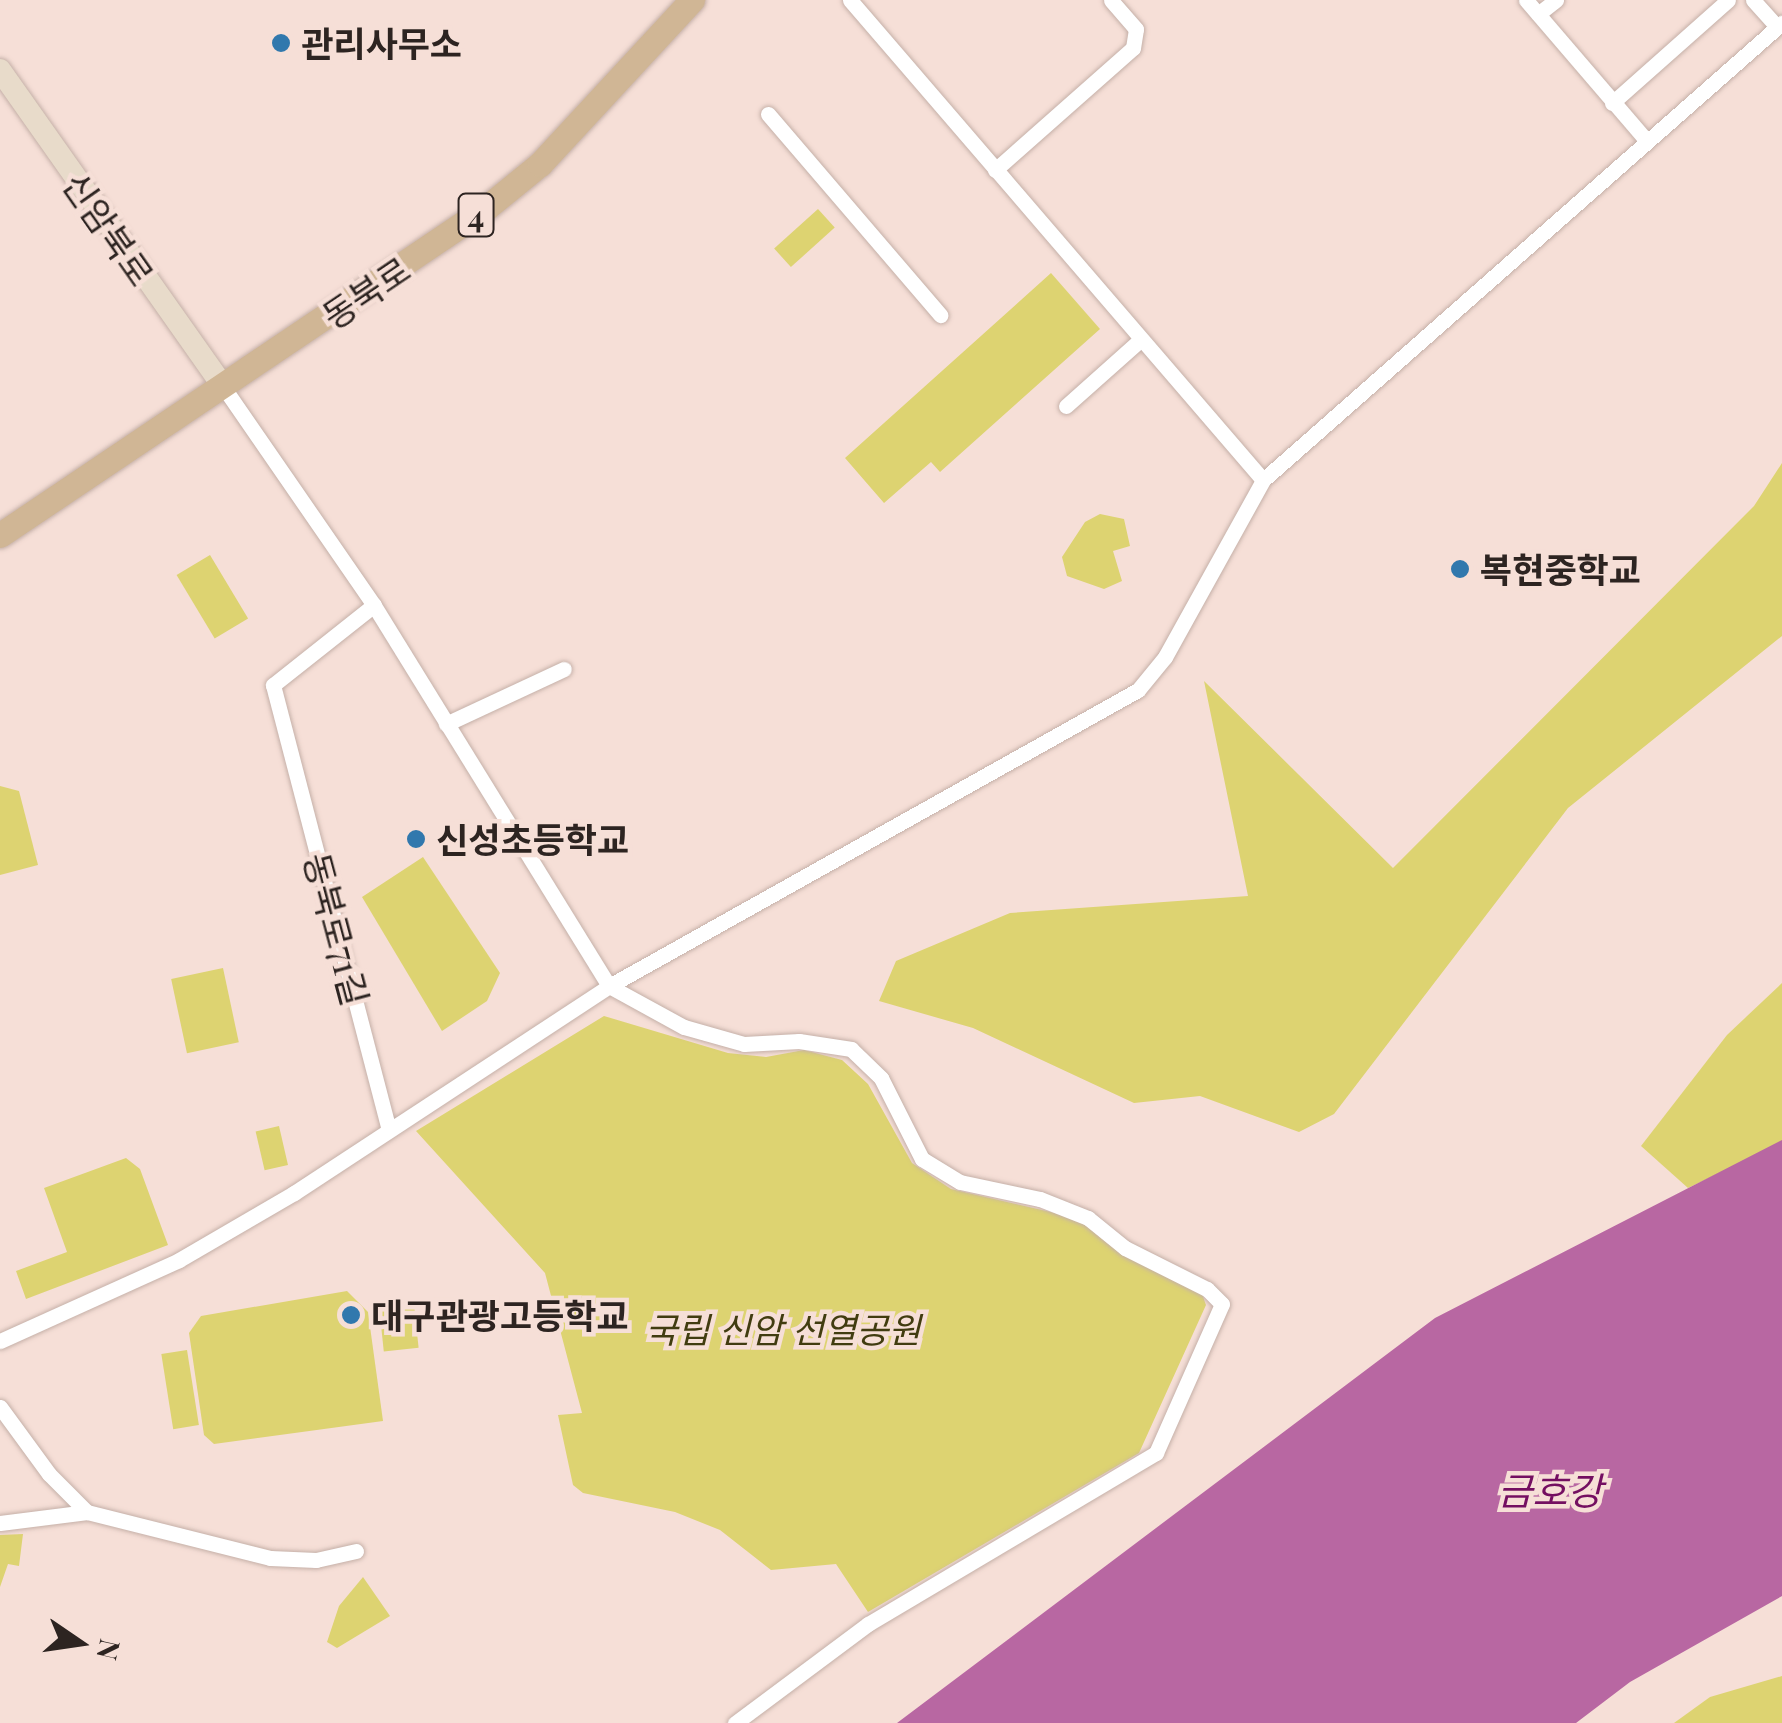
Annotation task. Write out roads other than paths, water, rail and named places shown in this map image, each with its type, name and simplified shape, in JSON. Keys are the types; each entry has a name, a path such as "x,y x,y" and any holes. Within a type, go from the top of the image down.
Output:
{"main road":[{"name":"동북로","path":"0,535 222,385 366,294 540,164 692,0"}],"street":[{"path":"850,0 1263,480"},
{"path":"994,170 1132,48 1136,29 1111,0"},
{"path":"1526,0 1646,141"},
{"path":"1538,14 1556,0"},
{"path":"1612,104 1728,0"},
{"path":"0,1340 179,1260 294,1193 609,986 1138,690 1165,657 1263,480 1779,25 1753,0"},
{"name":"신암북로","path":"2,78 222,385"},
{"path":"768,114 940,315"},
{"path":"1066,406 1140,340"},
{"path":"222,385 374,605 609,986 684,1028 744,1044 799,1041 851,1049 881,1078 922,1159 960,1182 1040,1199 1088,1218 1125,1248 1207,1288 1222,1304 1156,1453 868,1624 735,1723"},
{"name":"동북로71길","path":"374,605 273,685 388,1128"},
{"path":"446,724 564,669"},
{"path":"0,1406 49,1474 87,1512"},
{"path":"0,1522 87,1512 270,1558 316,1560 356,1551"}],"water":[{"name":"금호강","path":"1782,1140 1782,1596 1630,1682 1576,1723 897,1723 1435,1318"}],"place":[{"name":"관리사무소","path":"281,43"},
{"name":"복현중학교","path":"1460,569"},
{"name":"신성초등학교","path":"416,839"},
{"name":"대구관광고등학교","path":"351,1315"}],"park label":[{"name":"국립 신암 선열공원","path":"783,1329"}]}
